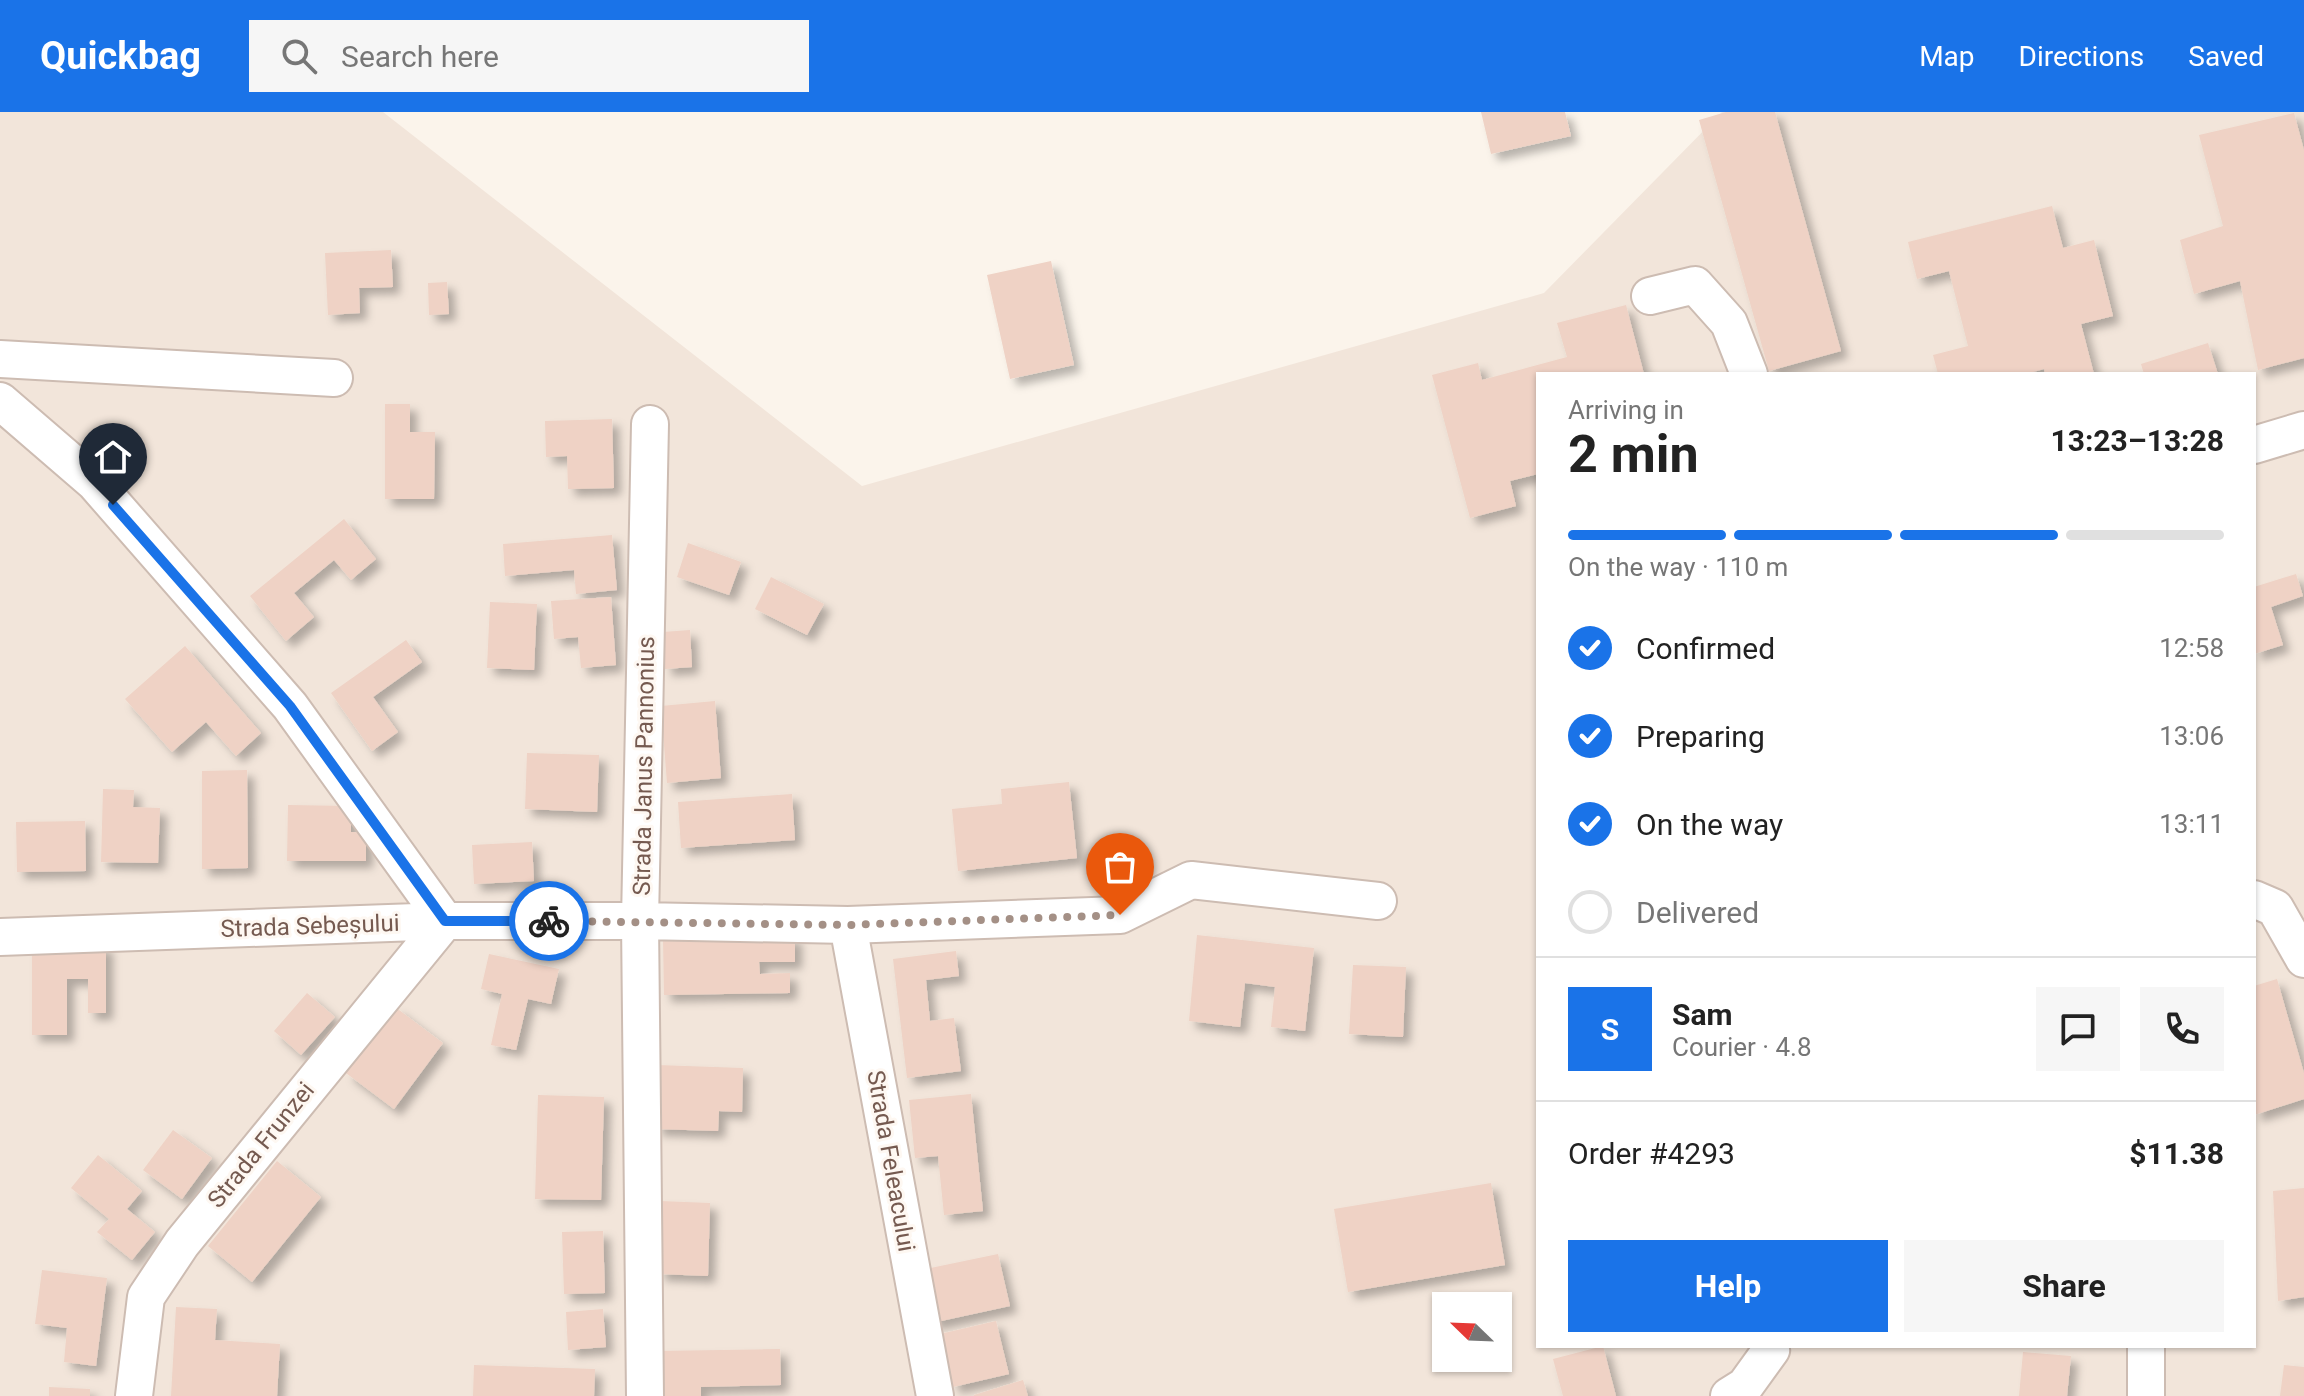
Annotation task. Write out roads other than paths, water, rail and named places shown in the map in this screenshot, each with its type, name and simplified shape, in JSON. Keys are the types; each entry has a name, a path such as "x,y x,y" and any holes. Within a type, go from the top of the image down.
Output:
{"street":[{"path":"1650,296 1695,285 1729,323 1748,372"},
{"path":"0,359 334,378"},
{"path":"0,401 94,482 290,706 445,921"},
{"name":"Strada Janus Pannonius","path":"645,1396 640,921 650,424"},
{"path":"2256,444 2304,430"},
{"name":"Strada Sebeșului","path":"0,937 445,921 848,925 1120,915 1191,880 1378,901"},
{"path":"2256,900 2275,908 2304,959"},
{"name":"Strada Frunzei","path":"134,1396 146,1297 182,1243 445,921"},
{"name":"Strada Feleacului","path":"848,925 935,1396"},
{"path":"1729,1396 1745,1386 1770,1348"},
{"path":"2146,1348 2146,1396"}]}
